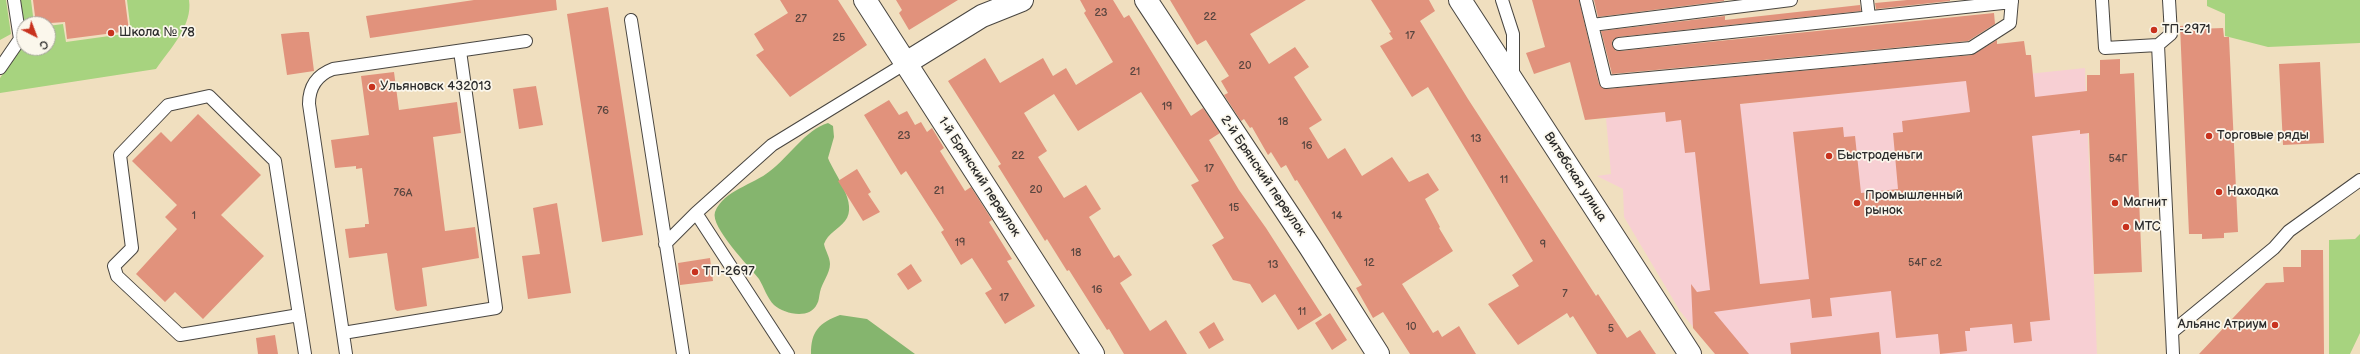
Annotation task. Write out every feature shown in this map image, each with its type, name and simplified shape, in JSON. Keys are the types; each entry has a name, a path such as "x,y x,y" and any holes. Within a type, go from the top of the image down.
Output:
{"street":[{"name":"1-й Брянский переулок","path":"865,0 1093,354"},
{"path":"906,63 982,16 1022,0"},
{"name":"2-й Брянский переулок","path":"1146,0 1310,247 1378,354"},
{"name":"Витебская улица","path":"1460,0 1690,354"}],"lane":[{"path":"0,68 20,39 14,0"},
{"path":"1502,0 1513,34 1513,82"},
{"path":"1586,0 1606,82 1971,48 2010,23 2012,1 1619,44"},
{"path":"1592,25 1791,0"},
{"path":"1867,0 1869,17"},
{"path":"2102,0 2105,48 2158,46 2171,34 2169,0"},
{"path":"631,20 683,354"},
{"path":"346,354 309,104 309,95 313,86 325,72 333,69 526,41"},
{"path":"2158,46 2173,354"},
{"path":"343,333 496,308 460,51"},
{"path":"666,244 696,213 772,145 906,63"},
{"path":"299,316 180,335 116,276 114,266 132,248 120,155 168,105 209,96 275,161 305,354"},
{"path":"2172,332 2274,248 2289,231 2360,180"},
{"path":"696,213 788,354"}],"shaded area":[{"name":"Промышленный рынок","path":"2085,68 2097,354 1715,354 1680,311 1624,217 1623,189 1597,176 1611,174 1606,118"}],"green space":[{"path":"0,0 6,0 11,34 0,40"},
{"path":"20,0 31,0 33,16 22,16"},
{"path":"127,0 189,0 188,19 184,28 174,45 156,69 0,93 0,78 16,55 16,56 56,56 56,25 63,24 66,42 131,33"},
{"path":"2207,0 2360,0 2360,43 2268,47 2225,36 2225,14 2207,6"},
{"path":"828,123 833,126 834,137 828,158 844,189 849,206 849,214 845,221 828,237 824,244 830,267 817,304 814,309 803,314 790,313 778,308 767,296 759,279 731,246 718,227 715,219 715,212 719,204 725,198 770,171 812,131"},
{"path":"2360,234 2360,333 2350,354 2329,354 2329,240 2355,239"},
{"path":"840,315 867,319 915,354 811,354 811,346 818,329 827,321"}],"building":[{"path":"33,0 125,0 129,31 67,39 65,22 56,23 56,16 35,16"},
{"path":"474,0 556,0 557,10 370,38 366,16"},
{"path":"780,0 838,0 867,45 790,97 756,55 764,50 754,34 788,13"},
{"path":"896,0 958,0 909,30 899,13 902,10"},
{"path":"1080,0 1113,0 1124,18 1129,15 1191,116 1203,108 1220,133 1209,140 1239,190 1266,228 1322,315 1298,330 1275,294 1262,303 1250,284 1233,280 1212,245 1224,238 1191,185 1199,181 1141,92 1078,131 1054,94 1024,113 1047,151 1038,157 1064,198 1086,185 1101,209 1089,217 1114,258 1119,255 1132,275 1120,283 1150,331 1166,320 1187,354 1124,354 1069,270 1067,271 1047,239 1045,241 998,166 1001,164 948,81 985,58 1000,83 1043,58 1053,76 1066,68 1076,85 1113,62 1084,13 1086,11"},
{"path":"1170,0 1306,0 1250,34 1269,64 1295,47 1309,67 1294,77 1322,120 1309,128 1328,159 1345,148 1362,176 1392,157 1409,182 1428,173 1439,190 1425,199 1440,227 1439,228 1453,251 1402,284 1433,333 1438,330 1442,337 1459,326 1476,354 1410,354 1383,312 1373,318 1356,288 1362,285 1297,180 1295,181 1286,165 1281,168 1271,152 1268,155 1252,127 1250,128 1244,119 1241,121 1224,95 1228,93 1221,81 1229,76 1206,40 1197,45"},
{"path":"1371,0 1429,0 1435,11 1420,21 1468,99 1596,296 1598,294 1627,338 1640,330 1656,354 1597,354 1573,316 1570,318 1567,313 1518,345 1488,304 1519,286 1512,275 1533,261 1428,87 1412,97 1380,46 1393,39 1389,33 1391,32"},
{"path":"1532,0 1579,0 1599,84 1606,89 1972,55 1997,40 1997,44 2024,41 2026,55 2031,55 2035,97 2087,91 2087,75 2100,75 2100,60 2120,59 2120,74 2134,73 2142,272 2094,274 2089,133 2080,134 2080,130 2032,136 2050,320 2030,322 2032,341 2014,343 2012,324 1970,328 1970,331 1965,331 1967,351 1940,354 1938,334 1896,338 1891,291 1830,298 1832,316 1812,318 1810,299 1714,312 1749,354 1715,354 1693,328 1691,284 1697,292 1710,290 1695,152 1685,153 1681,120 1666,122 1665,112 1585,120 1570,62 1534,74 1526,53 1545,47","holes":["1966,81 1970,112 1902,121 1903,132 1893,133 1898,189 1861,193 1855,136 1844,137 1843,127 1793,132 1809,279 1760,284 1740,104"]},
{"path":"1594,0 1724,0 1724,1 1598,17"},
{"path":"1907,0 1950,1 1876,9 1875,3"},
{"path":"1860,5 1861,11 1618,37 1612,41 1612,45 1616,51 1620,51 1994,13 1995,24 1968,41 1612,74 1601,31 1725,16 1725,20"},
{"path":"608,7 643,235 602,242 567,14"},
{"name":"Торговые ряды","path":"2196,25 2196,29 2223,28 2224,37 2229,37 2238,232 2224,233 2224,238 2202,239 2202,234 2189,234 2180,26"},
{"path":"309,32 314,71 287,75 281,34"},
{"path":"2320,62 2324,143 2283,145 2279,64"},
{"path":"394,72 399,110 457,102 461,133 433,137 445,231 475,227 479,258 422,268 427,306 397,311 395,309 387,253 349,258 345,229 365,227 365,224 369,224 362,168 356,169 356,166 335,168 331,140 369,135 361,76"},
{"path":"536,86 543,125 519,129 513,89"},
{"path":"889,100 899,115 907,111 915,125 921,122 927,132 932,128 944,148 940,151 965,191 971,187 992,220 989,222 1012,259 1007,261 1035,306 1005,324 985,293 992,289 972,258 961,265 941,232 944,230 906,171 901,175 864,115"},
{"path":"198,114 261,175 221,215 264,256 203,319 175,292 165,302 136,274 177,229 165,217 177,205 132,161 161,132 171,142"},
{"path":"857,169 871,192 868,194 880,212 863,221 838,181"},
{"path":"557,203 571,293 528,299 522,256 540,254 533,208"},
{"name":"Альянс Атриум","path":"2301,250 2323,250 2324,354 2199,354 2266,283 2284,282 2283,267 2301,267"},
{"name":"ТП-2697","path":"710,258 713,281 680,285 678,263"},
{"path":"911,264 922,281 908,290 897,274"},
{"path":"1330,313 1347,340 1332,350 1315,323"},
{"path":"1214,322 1224,340 1209,349 1199,332"},
{"path":"1879,332 1881,354 1791,354 1790,343"},
{"path":"275,335 278,354 258,354 256,338"}],"place":[{"name":"ТП-2971","path":"2154,30"},
{"name":"Школа № 78","path":"111,33"},
{"name":"Ульяновск 432013","path":"372,87"},
{"name":"Торговые ряды","path":"2209,136"},
{"name":"Быстроденьги","path":"1829,156"},
{"name":"Находка","path":"2219,192"},
{"name":"Промышленный рынок","path":"1857,203"},
{"name":"Магнит","path":"2115,203"},
{"name":"МТС","path":"2126,227"},
{"name":"ТП-2697","path":"695,272"},
{"name":"Альянс Атриум","path":"2275,325"}]}
